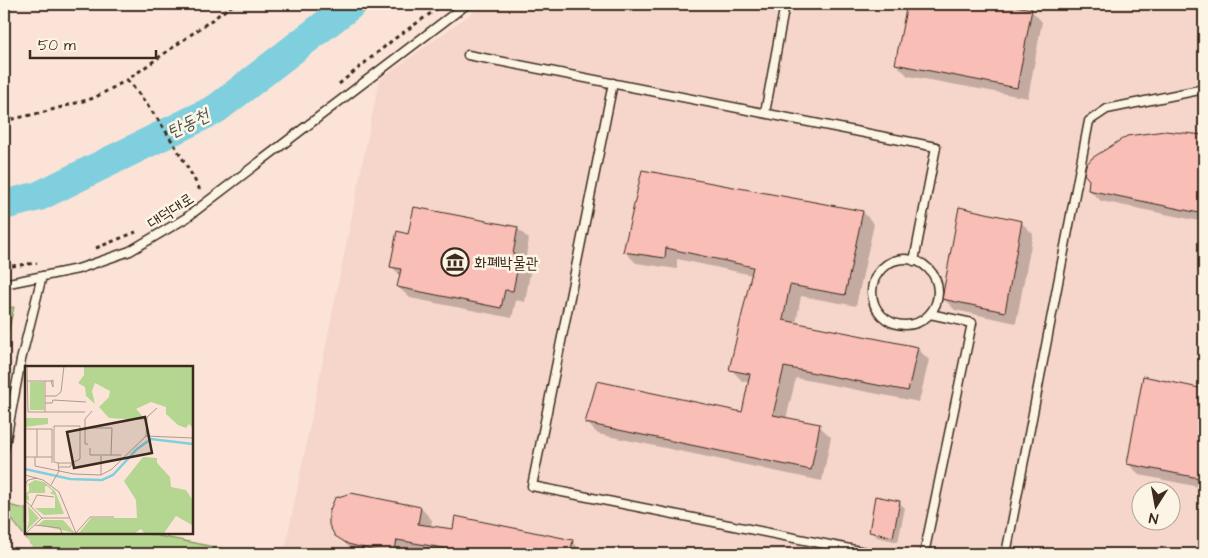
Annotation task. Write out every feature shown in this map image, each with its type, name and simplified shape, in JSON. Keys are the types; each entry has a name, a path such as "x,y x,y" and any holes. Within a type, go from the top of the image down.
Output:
{"lane":[{"name":"대덕대로","path":"4,284 78,269 130,251 186,218 328,111 430,30 467,4"},
{"path":"765,113 785,4"},
{"path":"468,55 936,146 914,261"},
{"path":"613,84 532,486 875,554"},
{"path":"1006,554 1088,122 1107,109 1204,89"},
{"path":"898,260 914,261 928,269 938,286 936,306 930,314 921,321 911,325 900,325 889,321 880,314 875,304 873,293 874,282 880,272 898,260"},
{"path":"4,450 21,360 42,276"},
{"path":"924,554 972,323 930,314"}],"path":[{"path":"4,121 94,98 127,80 234,4"},
{"path":"335,88 394,39 444,4"},
{"path":"127,80 149,105 172,141 206,202"},
{"path":"193,196 208,186"},
{"path":"90,251 142,229"},
{"path":"4,267 46,262"}],"shaded area":[{"path":"484,4 1204,4 1204,554 284,554 379,80"}],"green space":[{"path":"14,307 4,351 4,308"},
{"path":"4,504 25,509 25,533 144,533 250,554 38,554 4,509"}],"building":[{"path":"907,4 1003,4 1032,9 1017,88 895,64"},
{"path":"1165,131 1204,135 1204,214 1088,190 1089,180 1084,174 1086,165 1092,158 1127,136"},
{"path":"642,170 863,211 845,295 790,285 783,320 918,347 908,391 784,367 773,415 820,424 811,470 585,423 597,381 742,412 750,374 729,370 753,267 666,248 665,258 623,252"},
{"name":"화폐박물관","path":"414,207 518,227 513,254 520,256 513,291 505,290 501,308 397,287 401,269 390,267 397,231 408,234"},
{"path":"959,207 1022,221 1005,312 942,299"},
{"path":"1143,376 1204,389 1204,479 1127,464"},
{"path":"351,493 421,507 418,524 453,529 455,516 573,540 570,554 448,554 449,549 397,540 394,554 387,554 348,544 335,536 329,525 329,512 335,498"},
{"path":"875,496 900,501 893,537 869,532"}],"waterway":[{"name":"탄동천","path":"4,205 39,196 216,109 352,4"}],"place":[{"name":"화폐박물관","path":"455,262"}]}
